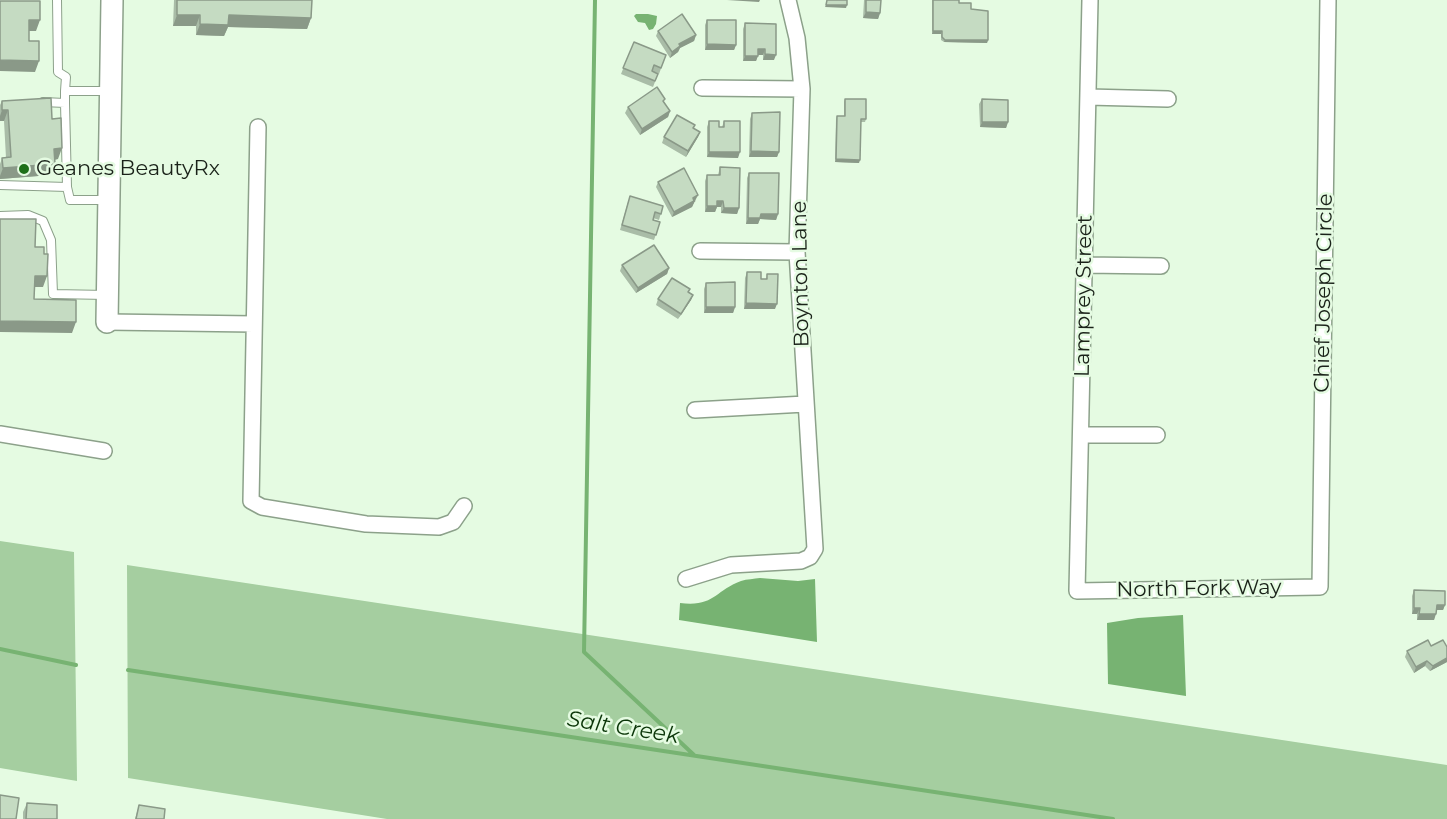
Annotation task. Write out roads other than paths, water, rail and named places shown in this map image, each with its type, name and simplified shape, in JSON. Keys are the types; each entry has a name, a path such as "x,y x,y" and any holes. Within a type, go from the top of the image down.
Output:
{"street":[{"path":"112,0 107,322 254,324"},
{"name":"Boynton Lane","path":"686,579 731,565 801,561 810,557 815,549 798,252 802,89 797,38 788,0"},
{"name":"Lamprey Street","path":"1077,591 1090,0"},
{"name":"Chief Joseph Circle","path":"1320,586 1328,0"},
{"path":"702,88 802,89"},
{"path":"1088,97 1168,99"},
{"path":"258,127 251,501 262,507 366,524 429,527 439,527 453,522 464,506"},
{"path":"700,251 798,252"},
{"path":"1084,265 1161,266"},
{"path":"695,410 805,405"},
{"path":"0,434 104,451"},
{"path":"1081,435 1157,435"},
{"name":"North Fork Way","path":"1077,591 1320,586"}],"lane":[{"path":"57,0 58,72 66,77 66,187 70,200 109,200"},
{"path":"65,90 111,92"},
{"path":"33,102 65,103"},
{"path":"0,185 66,187"},
{"path":"0,216 28,215 43,221 51,240 53,294 107,296"}],"waterway":[{"path":"595,0 584,652 694,755"},
{"name":"Salt Creek","path":"0,649 76,665"},
{"name":"Salt Creek","path":"128,670 1113,819"}],"place":[{"name":"Geanes BeautyRx","path":"24,169"}]}
